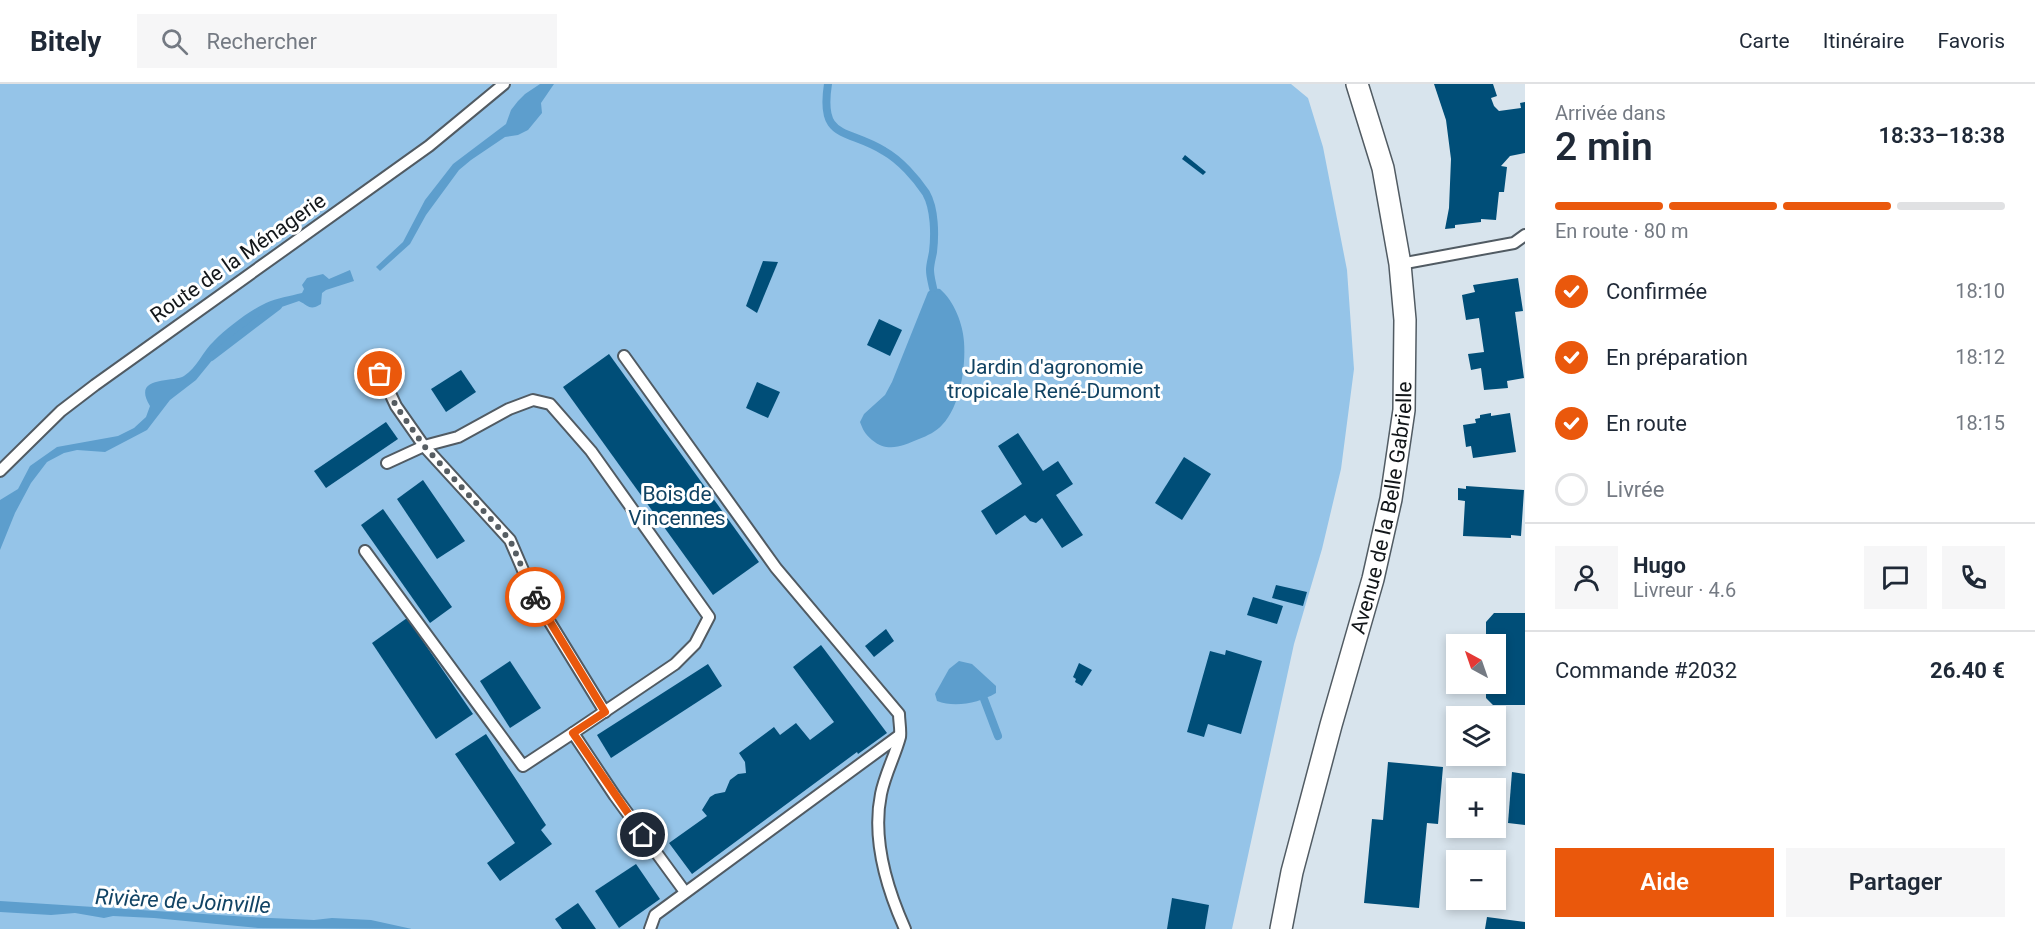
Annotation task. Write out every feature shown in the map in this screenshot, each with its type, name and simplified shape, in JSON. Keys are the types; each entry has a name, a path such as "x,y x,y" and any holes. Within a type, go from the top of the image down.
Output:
{"street":[{"name":"Avenue de la Belle Gabrielle","path":"1281,929 1292,872 1373,579 1391,499 1404,410 1405,320 1400,264 1383,168 1357,84"}],"lane":[{"name":"Route de la Ménagerie","path":"0,471 61,411 429,146 504,84"},
{"path":"1400,264 1514,243 1525,235"},
{"path":"624,356 776,568 899,714 900,735 881,795 879,829 885,870 904,929"},
{"path":"372,357 396,406 424,446 510,540 535,598 605,712"},
{"path":"365,550 523,766 675,664 695,644 708,616 591,451 550,404 533,400 509,409 458,437 424,446 387,463"},
{"path":"573,733 615,796 685,892"},
{"path":"650,929 655,915 900,735"}],"green space":[{"name":"Bois de Vincennes","path":"0,84 1291,84 1308,98 1323,147 1347,270 1354,369 1341,469 1322,549 1294,644 1232,929 0,929"}],"shaded area":[{"path":"540,84 554,84 541,103 542,113 528,130 518,135 505,137 459,170 426,215 410,244 380,271 376,267 403,242 425,200 453,164 506,124 511,110 518,101"},
{"path":"350,270 354,281 326,290 322,293 321,304 312,307 299,301 267,312 227,342 196,380 170,400 147,430 105,452 77,450 64,453 47,462 31,483 15,513 0,550 0,500 18,489 30,466 57,447 118,436 134,428 146,417 150,406 146,389 156,382 184,376 193,369 210,345 232,325 266,303 302,293 304,289 302,285 307,278 323,274 329,279"},
{"path":"933,288 940,289 950,300 962,328 964,363 957,397 948,417 935,431 901,446 884,446 868,436 860,422 864,414 885,395 928,292"},
{"path":"959,661 972,664 996,686 996,693 967,703 951,704 937,701 935,694 949,669"},
{"path":"0,901 250,917 371,920 412,929 258,928 154,918 113,916 104,918 75,913 51,915 0,912"}],"building":[{"path":"1434,84 1493,84 1497,96 1491,98 1499,111 1521,108 1520,103 1525,102 1525,153 1510,156 1501,166 1507,167 1504,192 1499,192 1496,220 1481,219 1481,222 1455,225 1455,228 1445,229 1449,208 1451,159 1446,120"},
{"path":"1185,155 1206,172 1203,175 1182,159"},
{"path":"763,261 778,262 757,313 746,306"},
{"path":"1518,278 1523,311 1515,312 1524,378 1507,381 1508,388 1484,390 1481,368 1471,370 1468,354 1484,352 1479,318 1466,320 1462,295 1475,292 1473,285"},
{"path":"879,319 902,330 890,356 867,345"},
{"path":"609,354 759,562 713,595 563,387"},
{"path":"461,370 476,392 446,412 431,389"},
{"path":"757,382 780,392 768,418 746,408"},
{"path":"1491,413 1491,416 1510,413 1516,452 1473,458 1471,446 1466,447 1463,425 1476,423 1475,419 1480,418 1480,415"},
{"path":"386,422 398,439 326,488 314,471"},
{"path":"1018,433 1043,471 1058,461 1073,484 1056,495 1083,535 1062,548 1042,518 1036,523 1030,521 1025,515 996,535 981,511 1022,484 998,446"},
{"path":"1184,457 1211,474 1182,520 1155,503"},
{"path":"423,480 465,541 437,559 397,499"},
{"path":"1466,486 1524,490 1521,536 1511,535 1511,538 1463,536 1465,501 1458,500 1458,488 1466,489"},
{"path":"383,509 452,607 430,623 361,525"},
{"path":"1276,585 1307,592 1303,606 1272,598"},
{"path":"1253,597 1283,606 1277,624 1247,615"},
{"path":"1494,613 1525,613 1525,705 1493,705 1486,698 1486,694 1506,694 1506,634 1486,634 1486,622"},
{"path":"407,618 473,714 436,739 372,643"},
{"path":"886,629 894,641 874,657 865,646"},
{"path":"821,645 887,733 858,754 857,752 692,874 669,843 707,816 702,810 710,797 725,792 730,780 738,774 746,773 745,762 739,753 774,727 780,735 796,723 810,740 834,722 793,667"},
{"path":"1226,650 1262,661 1241,734 1208,724 1204,737 1187,732 1210,651 1225,655"},
{"path":"510,661 541,708 510,728 480,681"},
{"path":"1079,663 1092,670 1082,686 1075,682 1076,679 1073,677"},
{"path":"708,664 722,686 611,758 597,735"},
{"path":"486,734 546,825 541,830 552,844 500,881 487,863 515,843 455,754"},
{"path":"1388,762 1443,767 1438,824 1427,823 1419,908 1364,903 1372,819 1383,820"},
{"path":"1512,772 1525,774 1525,825 1508,823"},
{"path":"636,864 660,899 619,928 595,891"},
{"path":"1172,898 1209,905 1205,929 1167,929"},
{"path":"578,903 596,929 562,929 555,919"},
{"path":"1487,917 1525,922 1525,929 1485,929"}],"waterway":[{"path":"828,84 826,102 832,124 848,135 871,144 896,159 926,193 934,222 934,245 930,270 933,288"},
{"path":"211,357 278,306"},
{"path":"984,699 998,736"}],"way so far":[{"path":"380,374 396,406 424,446 510,540 535,597"}],"route":[{"path":"535,597 605,712 573,733 643,835"}],"park label":[{"name":"Jardin d'agronomie tropicale René-Dumont","path":"1054,379"}],"water label":[{"name":"Rivière de Joinville","path":"183,901"}]}
